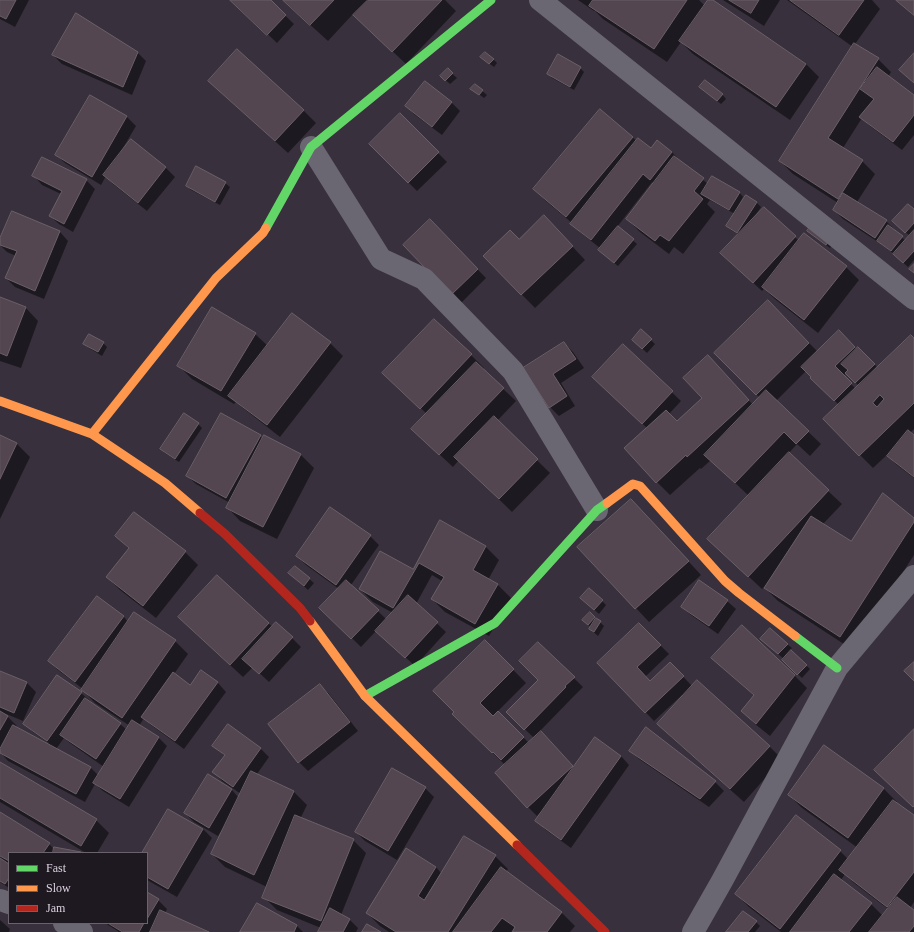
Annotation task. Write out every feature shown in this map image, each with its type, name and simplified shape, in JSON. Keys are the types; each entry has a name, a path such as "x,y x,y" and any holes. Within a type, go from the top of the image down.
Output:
{"street":[{"path":"92,434 216,278 263,233 311,147 491,0"},
{"path":"540,0 914,299"},
{"path":"311,147 380,259 424,279 513,371 597,510"},
{"path":"0,401 92,434 165,483 225,534 300,608 365,696 605,932"},
{"path":"365,696 495,623 597,510 633,484 640,486 725,581 738,593 837,668"},
{"path":"693,932 837,668 914,576"},
{"path":"66,924 82,932"}],"building":[{"path":"0,0 16,0 6,19 0,16"},
{"path":"230,0 271,0 286,15 267,35"},
{"path":"283,0 334,0 310,25"},
{"path":"368,0 442,0 392,52 353,15"},
{"path":"593,0 687,0 654,49 589,6"},
{"path":"708,0 713,0 806,64 776,107 679,41"},
{"path":"729,0 759,0 751,13"},
{"path":"790,0 864,0 839,35"},
{"path":"896,0 914,0 914,15"},
{"path":"76,13 138,52 123,87 52,55"},
{"path":"854,43 879,58 828,138 863,160 838,199 779,161"},
{"path":"237,49 304,110 275,141 208,81"},
{"path":"485,52 494,59 489,64 480,57"},
{"path":"914,53 914,83 899,70"},
{"path":"558,54 581,67 570,87 547,74"},
{"path":"877,67 914,95 914,115 893,142 859,117 874,99 860,89"},
{"path":"448,68 453,73 445,81 440,76"},
{"path":"705,80 723,94 717,101 699,87"},
{"path":"425,81 452,102 432,127 405,106"},
{"path":"475,84 483,90 479,95 470,89"},
{"path":"90,95 127,116 92,177 55,155"},
{"path":"600,109 633,137 566,217 533,189"},
{"path":"400,113 439,152 408,183 369,144"},
{"path":"638,138 651,148 657,140 672,152 650,180 643,174 591,240 570,224"},
{"path":"131,139 166,167 138,203 103,175"},
{"path":"674,156 704,178 694,191 703,199 669,241 660,235 655,241 626,219"},
{"path":"42,157 87,179 64,224 49,216 62,191 32,176"},
{"path":"196,166 226,182 215,202 186,186"},
{"path":"712,176 740,192 729,210 701,194"},
{"path":"843,193 887,220 875,238 833,210"},
{"path":"746,195 757,202 737,233 726,226"},
{"path":"908,204 914,209 914,223 905,233 892,221"},
{"path":"764,207 796,236 753,283 720,253"},
{"path":"12,211 60,231 35,291 5,278 17,251 0,245 0,238"},
{"path":"544,215 573,246 521,295 483,256 510,230 519,239"},
{"path":"430,219 478,269 451,295 403,245"},
{"path":"813,223 832,236 826,245 807,231"},
{"path":"888,225 903,236 891,251 877,241"},
{"path":"618,226 634,239 614,263 598,250"},
{"path":"914,230 914,251 903,263 893,254"},
{"path":"804,233 847,266 804,320 762,287"},
{"path":"914,264 914,273 909,269"},
{"path":"0,297 26,307 7,356 0,353"},
{"path":"768,300 809,343 756,395 714,353"},
{"path":"212,307 256,333 221,391 177,366"},
{"path":"292,313 331,342 267,425 228,396"},
{"path":"434,319 472,354 420,409 382,373"},
{"path":"641,329 652,339 642,349 632,340"},
{"path":"839,330 855,347 835,366 852,383 834,401 810,378 811,377 801,367"},
{"path":"89,334 104,342 98,352 83,344"},
{"path":"911,335 914,338 914,403 859,456 823,419","holes":["880,395 884,399 877,407 873,403"]},
{"path":"564,342 576,359 553,374 567,396 549,408 523,368"},
{"path":"623,344 673,391 642,424 592,377"},
{"path":"858,347 875,364 855,383 845,373 848,370 841,364"},
{"path":"708,355 749,400 687,457 686,455 656,483 624,448 666,410 677,421 702,398 683,378"},
{"path":"476,362 504,388 439,455 411,429"},
{"path":"766,390 809,431 796,444 784,432 735,483 704,455"},
{"path":"184,413 199,423 175,459 160,449"},
{"path":"221,413 261,435 226,498 186,476"},
{"path":"494,416 538,459 499,499 454,457"},
{"path":"908,430 914,435 914,477 887,456"},
{"path":"0,435 17,443 0,479"},
{"path":"264,435 301,454 263,527 226,508"},
{"path":"789,452 829,490 748,577 707,539"},
{"path":"883,493 914,518 914,522 840,637 764,588 811,516 851,541"},
{"path":"631,499 689,561 635,609 577,547"},
{"path":"330,507 371,535 336,585 296,556"},
{"path":"134,512 186,551 143,606 106,577 129,548 115,536"},
{"path":"440,520 486,546 473,570 498,584 475,624 431,599 444,577 419,563 393,608 359,589 380,551 413,569"},
{"path":"295,566 310,578 304,586 288,573"},
{"path":"217,575 269,623 230,665 178,617"},
{"path":"346,580 379,610 351,639 319,608"},
{"path":"699,580 728,600 709,626 681,607"},
{"path":"589,588 603,600 594,610 580,598"},
{"path":"408,595 438,622 405,658 375,631"},
{"path":"97,596 124,616 75,682 48,661"},
{"path":"134,612 176,640 122,718 81,690"},
{"path":"590,612 595,617 588,625 582,620"},
{"path":"596,618 601,621 594,632 589,629"},
{"path":"276,622 293,637 259,674 242,659"},
{"path":"639,623 661,645 637,667 650,681 670,662 684,676 645,713 597,663"},
{"path":"742,625 795,675 756,724 741,711 754,695 711,658"},
{"path":"770,628 788,644 778,654 760,639"},
{"path":"485,640 514,669 480,703 493,716 498,711 524,737 501,760 452,714 454,712 433,691"},
{"path":"538,642 575,677 524,730 506,712 538,680 519,661"},
{"path":"791,650 807,665 797,675 782,660"},
{"path":"914,662 914,681 904,671"},
{"path":"201,670 218,682 175,741 141,717 173,672 190,685"},
{"path":"0,671 27,682 14,713 0,707"},
{"path":"57,675 82,692 47,741 23,724"},
{"path":"697,680 770,746 730,789 657,724"},
{"path":"320,684 350,722 298,763 268,724"},
{"path":"85,698 121,723 96,759 60,735"},
{"path":"0,711 8,716 0,730"},
{"path":"132,720 159,737 120,799 93,783"},
{"path":"228,724 261,748 233,787 212,772 225,755 212,746"},
{"path":"13,725 91,767 76,794 0,753 0,749"},
{"path":"646,727 716,781 700,799 629,751"},
{"path":"914,729 914,806 913,807 874,770"},
{"path":"541,731 573,766 527,808 495,773"},
{"path":"595,737 621,756 561,840 535,821"},
{"path":"824,745 884,788 848,838 788,795"},
{"path":"0,762 97,819 81,846 0,798"},
{"path":"392,768 426,787 388,851 355,832"},
{"path":"251,771 294,791 254,875 211,854"},
{"path":"208,774 232,789 209,828 184,813"},
{"path":"893,800 914,815 914,872 887,907 839,870"},
{"path":"168,809 203,829 168,889 148,878 148,852 143,852"},
{"path":"0,812 50,843 44,852 8,852 8,860 0,856"},
{"path":"295,815 354,839 321,921 262,898"},
{"path":"796,815 841,850 780,929 735,894"},
{"path":"464,836 496,855 448,932 396,932 366,913 406,848 436,867 418,896 424,900"},
{"path":"54,847 81,852 53,852"},
{"path":"0,858 8,863 8,880 5,884 0,881"},
{"path":"501,867 562,912 547,932 512,932 515,927 502,918 491,932 453,932"},
{"path":"834,874 872,903 849,932 790,932"},
{"path":"148,893 159,899 148,917"},
{"path":"897,897 914,910 914,926 909,932 869,932"},
{"path":"257,903 297,925 294,932 240,932"},
{"path":"330,908 350,919 343,932 318,932"},
{"path":"160,910 209,932 150,932"},
{"path":"743,911 757,921 748,932 726,932"},
{"path":"110,924 143,924 139,932 123,932"},
{"path":"367,924 381,932 362,932"}],"traffic: fast":[{"path":"266,228 311,147 491,0"},
{"path":"365,696 495,623 597,510 607,503"},
{"path":"795,636 837,668"}],"traffic: slow":[{"path":"92,434 216,278 263,233 266,228"},
{"path":"0,401 92,434 165,483 200,513"},
{"path":"607,503 633,484 640,486 725,581 795,636"},
{"path":"310,621 365,696 517,845"}],"traffic: jam":[{"path":"200,513 225,534 300,608 310,621"},
{"path":"517,845 605,932"}]}
